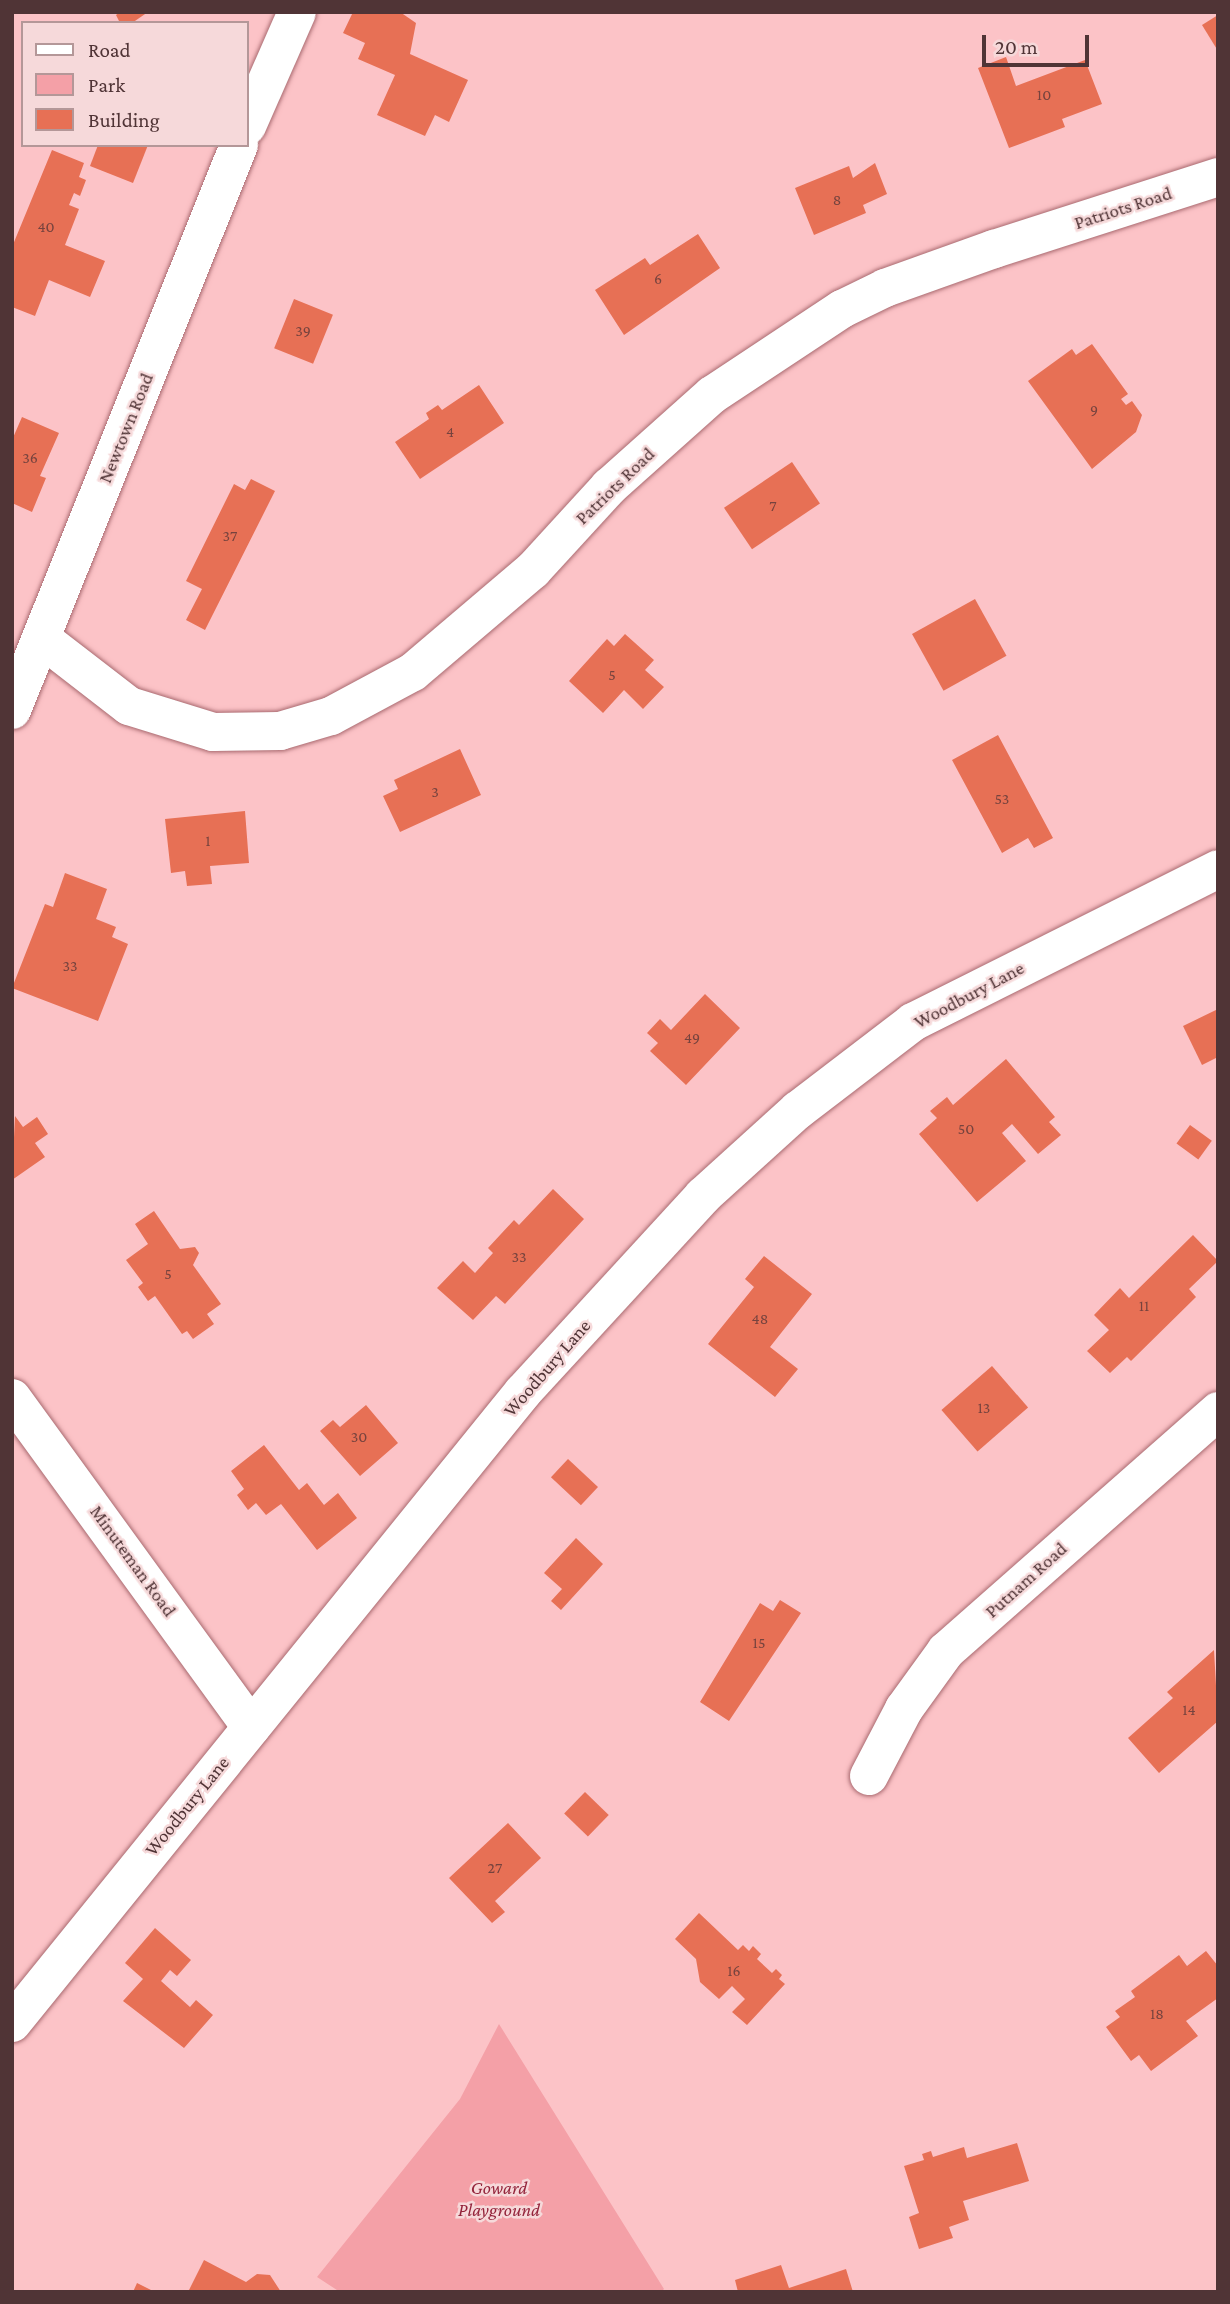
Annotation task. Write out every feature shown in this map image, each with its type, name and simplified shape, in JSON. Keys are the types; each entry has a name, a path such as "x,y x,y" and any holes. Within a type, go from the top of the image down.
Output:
{"street":[{"path":"248,124 297,12"},
{"name":"Newtown Road","path":"12,710 238,147"},
{"name":"Patriots Road","path":"41,638 129,706 213,732 280,731 331,716 413,672 533,569 609,487 712,396 842,309 885,288 994,249 1218,177"},
{"name":"Woodbury Lane","path":"12,2023 251,1727 369,1588 523,1392 703,1196 798,1110 914,1022 1218,869"},
{"name":"Minuteman Road","path":"12,1398 251,1727"},
{"name":"Putnam Road","path":"869,1776 904,1709 946,1651 1218,1411"}],"green space":[{"name":"Goward Playground","path":"499,2024 664,2289 661,2292 340,2292 317,2277 460,2099"}],"building":[{"path":"120,12 148,12 135,21 119,21 116,15"},
{"path":"353,12 400,12 416,23 410,54 468,80 449,122 435,115 425,136 377,115 395,75 358,59 365,43 343,33"},
{"path":"1218,15 1218,51 1202,25"},
{"path":"1006,57 1016,86 1085,60 1102,104 1062,119 1065,127 1009,148 978,68"},
{"path":"97,147 147,147 133,183 90,166"},
{"path":"52,150 84,163 79,177 86,180 80,196 74,193 69,205 79,209 65,245 105,261 90,297 49,280 35,316 12,307 12,247"},
{"path":"875,163 887,194 863,205 866,213 814,235 795,188 849,166 853,178"},
{"path":"698,234 720,268 624,335 595,290 645,258 650,265"},
{"path":"294,299 333,315 313,364 274,348"},
{"path":"1092,344 1128,394 1121,399 1126,405 1132,401 1142,415 1136,432 1092,469 1028,381 1072,349 1076,355"},
{"path":"479,385 504,423 420,479 395,442 429,419 426,413 438,405 442,410"},
{"path":"22,417 59,433 40,476 46,478 32,512 12,503 12,440"},
{"path":"792,462 820,503 752,549 724,508"},
{"path":"251,479 275,491 205,630 186,620 202,589 186,581 234,484 245,490"},
{"path":"975,599 1007,656 944,691 912,634"},
{"path":"625,634 654,660 645,670 664,687 643,709 624,690 603,713 569,681 607,639 614,646"},
{"path":"998,735 1053,838 1034,848 1028,838 1002,853 952,760"},
{"path":"460,749 481,795 400,832 383,796 398,789 394,780"},
{"path":"245,811 249,863 210,866 212,884 187,886 185,871 171,873 165,819"},
{"path":"65,873 107,889 96,919 116,927 112,937 128,944 98,1021 12,988 45,904 53,907"},
{"path":"705,994 740,1028 686,1085 650,1051 658,1043 647,1033 660,1019 671,1030"},
{"path":"1218,1009 1218,1057 1202,1065 1183,1026"},
{"path":"1006,1059 1055,1117 1049,1122 1061,1135 1038,1154 1012,1124 1002,1133 1026,1161 977,1202 919,1134 937,1118 930,1111 947,1097 953,1105"},
{"path":"15,1116 23,1127 37,1117 48,1134 35,1143 45,1157 12,1180"},
{"path":"1190,1125 1212,1141 1198,1159 1176,1144"},
{"path":"553,1189 584,1219 505,1304 496,1296 473,1320 437,1288 463,1261 475,1273 493,1253 488,1248 514,1220 519,1225"},
{"path":"154,1211 180,1249 195,1247 199,1253 193,1265 221,1304 207,1314 214,1324 193,1339 187,1331 182,1334 155,1296 148,1301 138,1287 143,1283 126,1260 148,1244 135,1224"},
{"path":"1193,1235 1218,1261 1189,1289 1196,1297 1131,1361 1127,1357 1110,1373 1087,1351 1109,1330 1094,1315 1120,1288 1129,1298"},
{"path":"764,1256 812,1294 770,1347 798,1369 775,1397 708,1344 754,1287 745,1279"},
{"path":"992,1366 1028,1408 978,1451 941,1410"},
{"path":"366,1405 398,1443 360,1476 320,1431 333,1420 340,1427"},
{"path":"264,1445 299,1490 307,1483 324,1505 338,1493 357,1518 317,1550 281,1504 266,1515 256,1503 248,1510 237,1495 244,1489 231,1471"},
{"path":"568,1459 598,1487 581,1505 551,1477"},
{"path":"576,1538 603,1564 561,1610 551,1601 562,1589 544,1573"},
{"path":"780,1600 801,1613 729,1721 700,1702 760,1603 773,1611"},
{"path":"1214,1650 1218,1721 1159,1773 1128,1738 1173,1698 1167,1692"},
{"path":"585,1792 609,1815 588,1837 564,1814"},
{"path":"508,1823 541,1858 495,1901 505,1912 492,1923 449,1878"},
{"path":"699,1913 738,1950 743,1945 749,1951 753,1946 761,1954 757,1959 772,1973 776,1969 782,1975 779,1979 785,1984 747,2025 732,2012 745,1999 732,1986 719,1999 700,1982 696,1959 675,1939"},
{"path":"155,1928 191,1960 177,1976 170,1970 161,1981 190,2007 196,2000 213,2015 184,2048 123,2001 143,1979 125,1963"},
{"path":"1206,1951 1218,1966 1218,1998 1186,2021 1198,2036 1151,2071 1139,2055 1131,2061 1106,2027 1120,2017 1115,2011 1135,1997 1131,1991 1179,1955 1187,1966"},
{"path":"1017,2143 1029,2181 963,2201 969,2220 949,2227 953,2238 919,2249 909,2217 919,2213 904,2166 924,2160 922,2154 931,2151 933,2157 964,2147 967,2158"},
{"path":"204,2260 246,2282 257,2274 270,2275 281,2292 188,2292"},
{"path":"781,2265 789,2288 846,2269 853,2292 738,2292 735,2280"},
{"path":"137,2283 155,2292 133,2292"}]}
